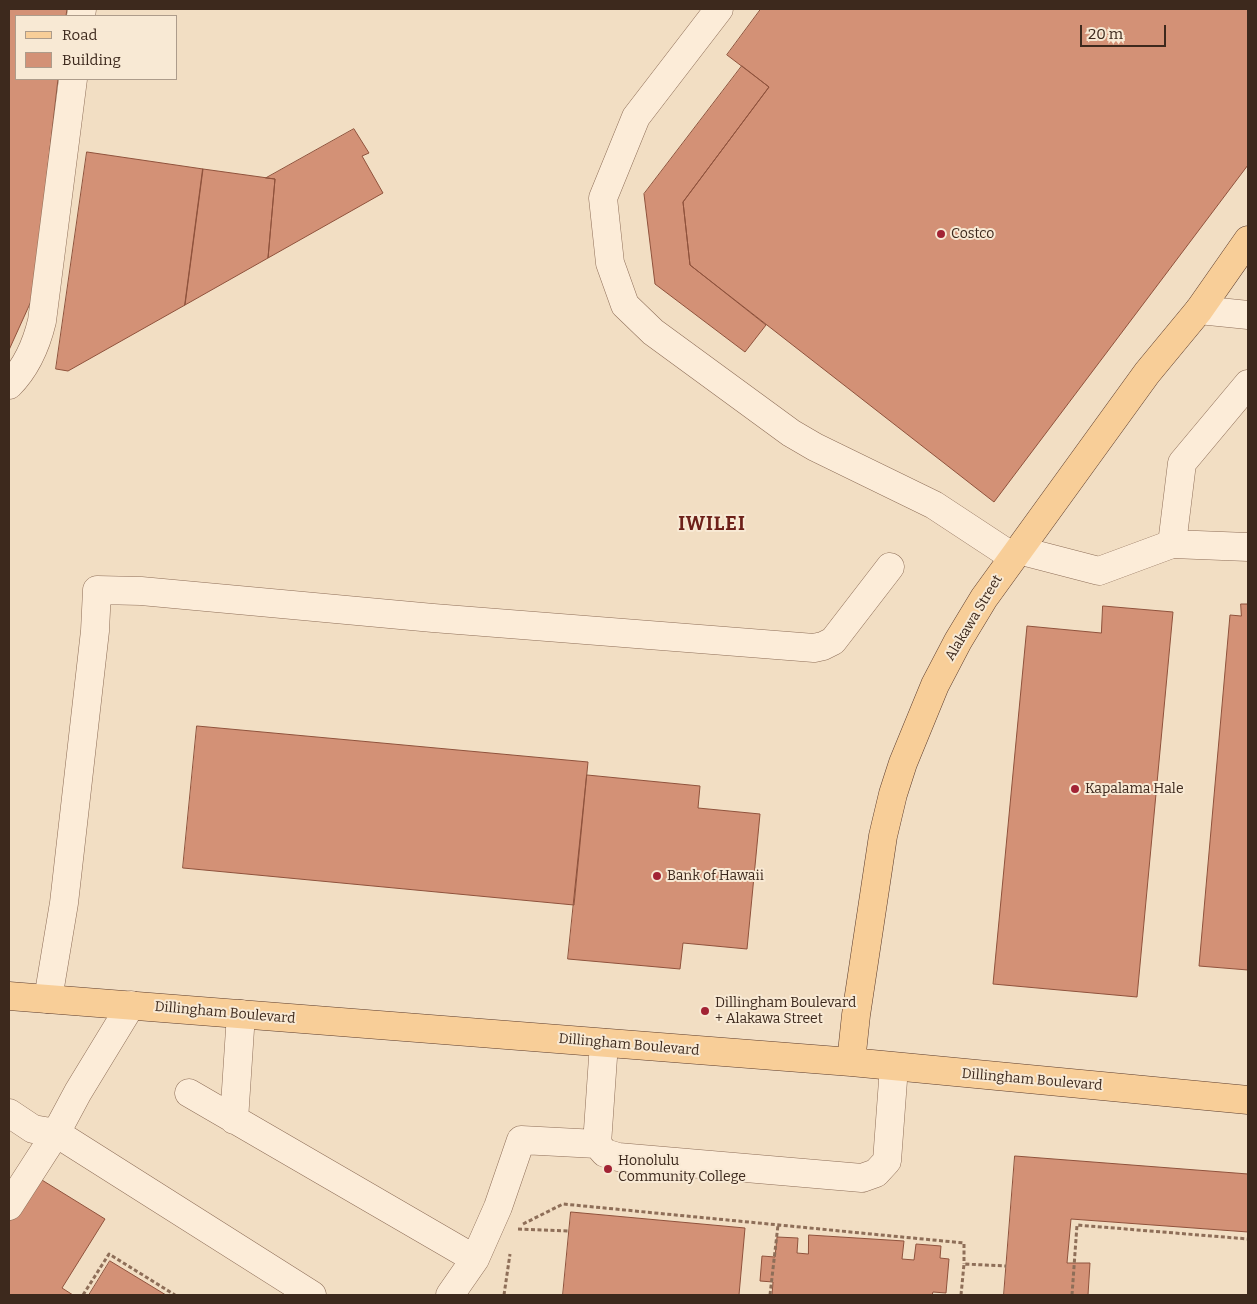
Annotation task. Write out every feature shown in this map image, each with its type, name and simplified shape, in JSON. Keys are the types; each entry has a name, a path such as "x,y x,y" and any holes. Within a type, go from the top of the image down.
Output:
{"main road":[{"name":"Alakawa Street","path":"851,1062 856,1015 882,845 893,794 915,730 943,670 984,598 1015,554 1146,373 1199,310 1248,240"},
{"name":"Dillingham Boulevard","path":"9,996 851,1062 1248,1100"}],"lane":[{"path":"719,9 636,117 603,198 610,263 625,305 646,325 791,433 815,447 934,504 1015,554 1100,571 1172,544 1248,547"},
{"path":"9,385 19,375 30,357 42,321 73,80"},
{"path":"1199,310 1248,315"},
{"path":"1172,544 1182,463 1248,384"},
{"path":"48,999 64,904 94,641 97,590 141,591 433,618 814,648 833,641 890,567"},
{"path":"9,1206 56,1133 78,1092 131,1005"},
{"path":"234,1120 241,1014"},
{"path":"604,1043 597,1144 604,1153 618,1157 862,1178 876,1173 887,1162 894,1067"},
{"path":"189,1093 475,1258"},
{"path":"9,1113 33,1129 56,1133 312,1295"},
{"path":"450,1295 475,1258 498,1207 521,1140 597,1144"}],"path":[{"path":"569,1231 514,1229 563,1204 964,1243 961,1295"},
{"path":"770,1295 778,1225"},
{"path":"1072,1295 1077,1225 1248,1239"},
{"path":"504,1295 511,1248"},
{"path":"83,1295 109,1254 175,1295"},
{"path":"964,1264 1006,1266"}],"building":[{"path":"9,9 67,9 66,15 15,15 15,80 58,80 33,297 9,350"},
{"name":"Costco","path":"761,9 1248,9 1248,165 994,502 690,265 683,202 769,87 727,55"},
{"path":"742,66 769,87 683,202 690,265 766,325 745,352 655,284 644,194"},
{"path":"354,129 369,153 362,156 383,193 268,258 275,179 266,178"},
{"path":"87,152 203,169 185,305 68,371 56,369"},
{"path":"203,169 275,179 268,258 185,305"},
{"path":"1241,604 1248,604 1248,970 1199,966 1230,615 1241,616"},
{"path":"1103,606 1173,612 1137,997 993,984 1027,626 1101,633"},
{"path":"197,726 588,762 574,905 183,868"},
{"path":"587,775 700,786 698,808 760,814 747,949 683,943 680,969 568,959"},
{"path":"1015,1156 1248,1174 1248,1232 1071,1219 1067,1263 1090,1263 1088,1295 1004,1295"},
{"path":"37,1177 105,1219 62,1288 73,1295 9,1295 9,1222"},
{"path":"571,1212 745,1228 739,1295 563,1295"},
{"path":"809,1235 904,1241 902,1259 914,1260 916,1244 941,1246 940,1258 949,1259 946,1293 933,1292 932,1295 772,1295 773,1282 760,1281 762,1256 775,1257 777,1237 798,1238 797,1253 808,1254"},
{"path":"110,1261 166,1295 89,1295"}],"place":[{"name":"Costco","path":"941,234"},
{"name":"Kapalama Hale","path":"1075,789"},
{"name":"Bank of Hawaii","path":"657,876"},
{"name":"Dillingham Boulevard + Alakawa Street","path":"705,1011"},
{"name":"Honolulu Community College","path":"608,1169"}],"district":[{"name":"IWILEI","path":"712,525"}]}
